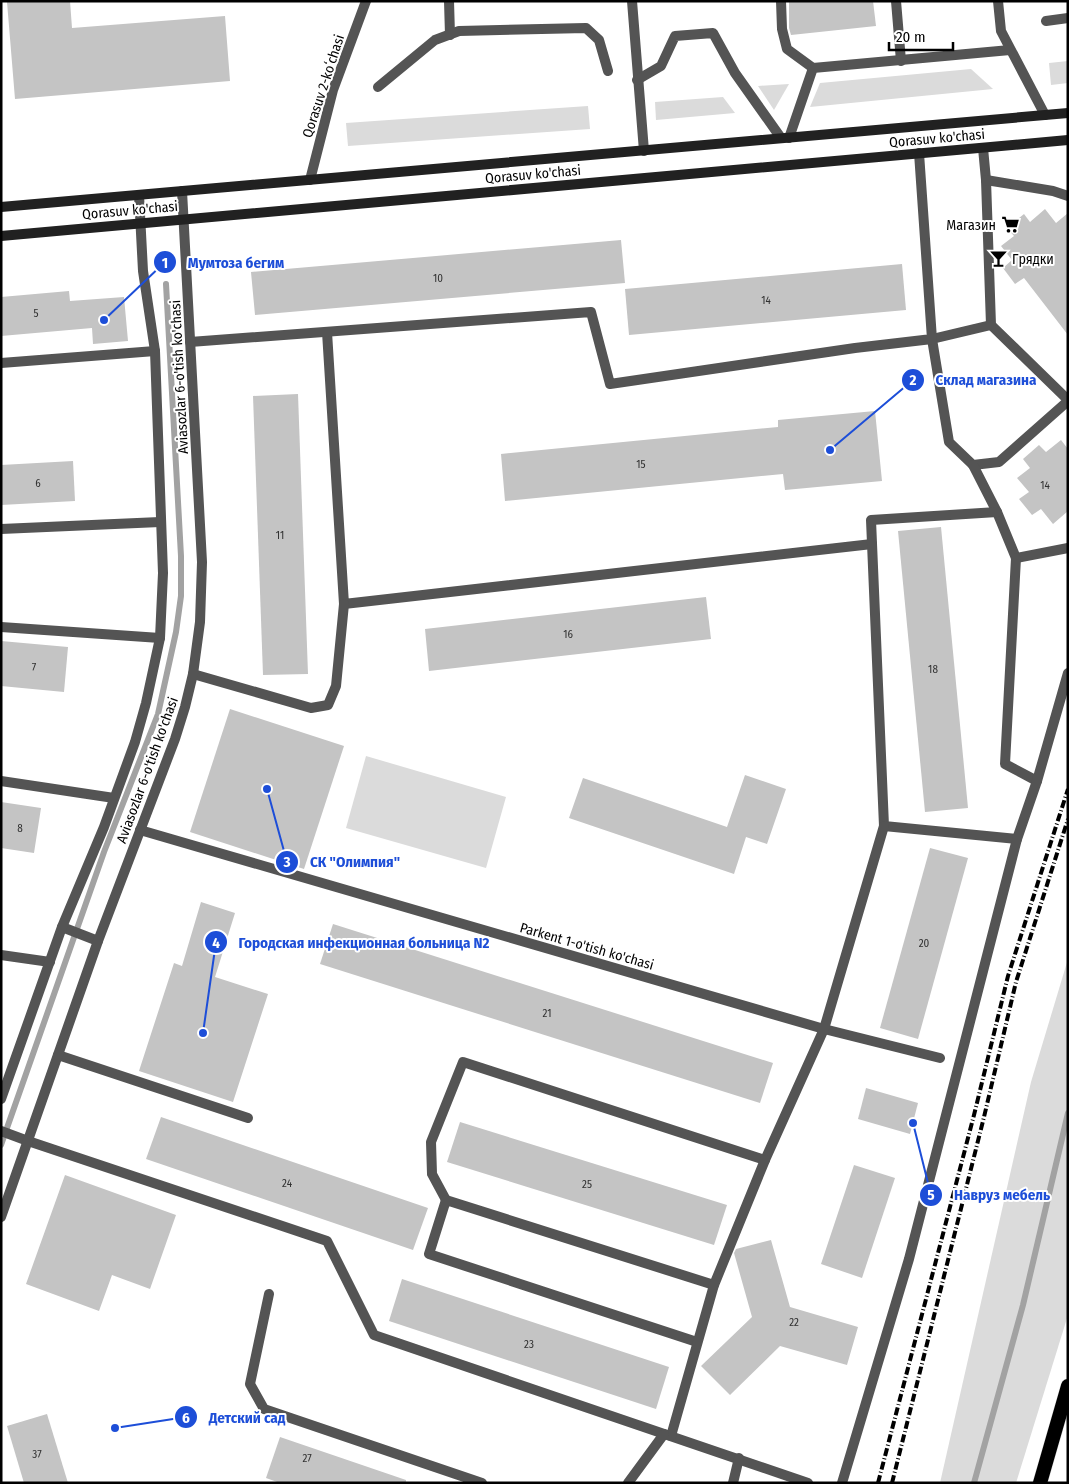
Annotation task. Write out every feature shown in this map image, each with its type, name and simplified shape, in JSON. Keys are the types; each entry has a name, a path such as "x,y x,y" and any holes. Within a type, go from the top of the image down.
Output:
{"highway":[{"path":"1040,1483 1068,1386"}],"main road":[{"name":"Qorasuv ko'chasi","path":"1,207 1068,113"},
{"name":"Qorasuv ko'chasi","path":"1,236 1068,140"}],"street":[{"name":"Qorasuv 2-koʻchasi","path":"310,180 333,90 366,1"},
{"path":"449,1 450,34"},
{"path":"632,1 644,150"},
{"path":"781,1 782,29 787,49 813,68 1010,50"},
{"path":"896,1 901,61"},
{"path":"998,1 1001,31 1045,115"},
{"path":"1046,21 1068,18"},
{"path":"378,87 435,40 460,31 586,28 599,40 608,71"},
{"path":"638,80 661,66 675,36 713,33 735,73 785,138"},
{"path":"785,138 813,68"},
{"path":"973,464 999,462 1068,400 991,325 986,180 983,148"},
{"path":"919,153 932,339 949,442 973,464 997,512 1016,558 1006,764 1038,781"},
{"path":"986,180 1053,191 1068,196"},
{"name":"Aviasozlar 6-o'tish ko'chasi","path":"1,1217 58,1055 95,939 175,739 193,674 200,622 202,562 182,191"},
{"name":"Aviasozlar 6-o'tish ko'chasi","path":"2,1095 50,962 66,929 141,722 160,638 162,573 155,351 143,271 139,195"},
{"path":"190,342 591,312 610,384 855,348 932,339 991,325"},
{"path":"193,674 311,708 328,705 336,686 344,604 327,332"},
{"path":"1,363 155,351"},
{"path":"628,1483 667,1435 714,1285 766,1160 824,1029 884,826 871,520 997,512"},
{"path":"1,529 160,522"},
{"path":"344,604 872,544"},
{"path":"1016,558 1068,548"},
{"path":"1,627 160,638"},
{"path":"842,1483 909,1259 1017,839 1038,781 1068,673"},
{"path":"1,781 114,798"},
{"path":"884,826 1017,839"},
{"name":"Parkent 1-o'tish ko'chasi","path":"140,830 824,1029 940,1058"},
{"path":"66,929 95,939"},
{"path":"1,955 50,962"},
{"path":"58,1055 248,1118"},
{"path":"714,1285 446,1200 432,1174 431,1142 463,1062 766,1160"},
{"path":"1,1131 328,1241 374,1335 808,1483"},
{"path":"446,1200 429,1254 697,1342"},
{"path":"269,1294 250,1384 264,1410 482,1483"},
{"path":"732,1483 739,1458"}],"shaded area":[{"path":"1068,61 1068,83 1051,85 1049,63"},
{"path":"971,69 993,89 810,107 820,83"},
{"path":"789,84 774,110 758,86"},
{"path":"723,97 735,113 656,120 655,102"},
{"path":"588,106 590,129 348,146 346,123"},
{"path":"366,756 506,797 486,868 346,828"},
{"path":"1068,959 1068,1315 1016,1483 940,1483 1031,1082"}],"building":[{"path":"70,1 72,28 225,16 230,81 15,99 7,2"},
{"path":"789,1 873,1 876,26 791,35 789,28"},
{"path":"1045,209 1056,223 1068,213 1068,335 1024,278 1015,284 1003,268 1012,260 1001,246 1014,236 1007,228 1024,214 1030,222"},
{"path":"621,240 625,283 255,315 251,272"},
{"path":"902,264 906,310 629,335 625,289"},
{"path":"69,291 70,301 124,297 128,341 93,344 92,328 1,336 1,297"},
{"path":"298,394 308,674 263,675 253,396"},
{"path":"875,411 882,481 785,490 783,474 505,501 501,454 778,427 778,420"},
{"path":"1061,440 1068,449 1068,511 1053,524 1041,509 1032,515 1019,499 1029,492 1017,478 1030,468 1023,459 1039,445 1046,452"},
{"path":"73,461 75,501 1,505 1,465"},
{"path":"941,527 968,808 925,812 898,531"},
{"path":"706,597 711,639 429,671 425,629"},
{"path":"1,641 68,647 64,692 1,686"},
{"path":"230,709 344,746 304,869 190,832"},
{"path":"745,775 786,789 767,844 746,837 734,874 569,818 583,778 727,827"},
{"path":"1,802 41,808 34,853 1,848"},
{"path":"930,848 968,858 918,1039 880,1028"},
{"path":"201,902 235,913 215,977 268,994 233,1102 139,1071 174,963 182,966"},
{"path":"333,924 773,1063 760,1103 320,964"},
{"path":"866,1088 918,1103 910,1134 858,1119"},
{"path":"161,1117 428,1208 413,1250 146,1159"},
{"path":"460,1122 727,1205 714,1245 447,1162"},
{"path":"854,1165 895,1178 862,1278 821,1264"},
{"path":"65,1175 176,1215 150,1289 112,1275 99,1311 26,1284"},
{"path":"771,1240 790,1307 858,1327 847,1365 780,1346 730,1395 701,1366 752,1317 734,1253 736,1249"},
{"path":"402,1279 669,1367 656,1409 389,1321"},
{"path":"47,1414 68,1483 24,1483 7,1426"},
{"path":"280,1437 406,1480 406,1483 280,1483 266,1478"}],"waterway":[{"path":"1,1145 104,852 158,714 176,632 181,596 181,556 166,284"},
{"path":"974,1483 1023,1305 1068,1113"}],"railway":[{"path":"878,1483 974,1115 1008,976 1068,789"},
{"path":"892,1483 1016,982 1068,819"}],"place":[{"name":"Магазин","path":"1010,225"},
{"name":"Грядки","path":"998,259"},
{"name":"Мумтоза бегим","path":"104,320"},
{"name":"Склад магазина","path":"830,450"},
{"name":"СК \"Олимпия\"","path":"267,789"},
{"name":"Городская инфекционная больница N2","path":"203,1033"},
{"name":"Навруз мебель","path":"913,1123"},
{"name":"Детский сад","path":"115,1428"}]}
